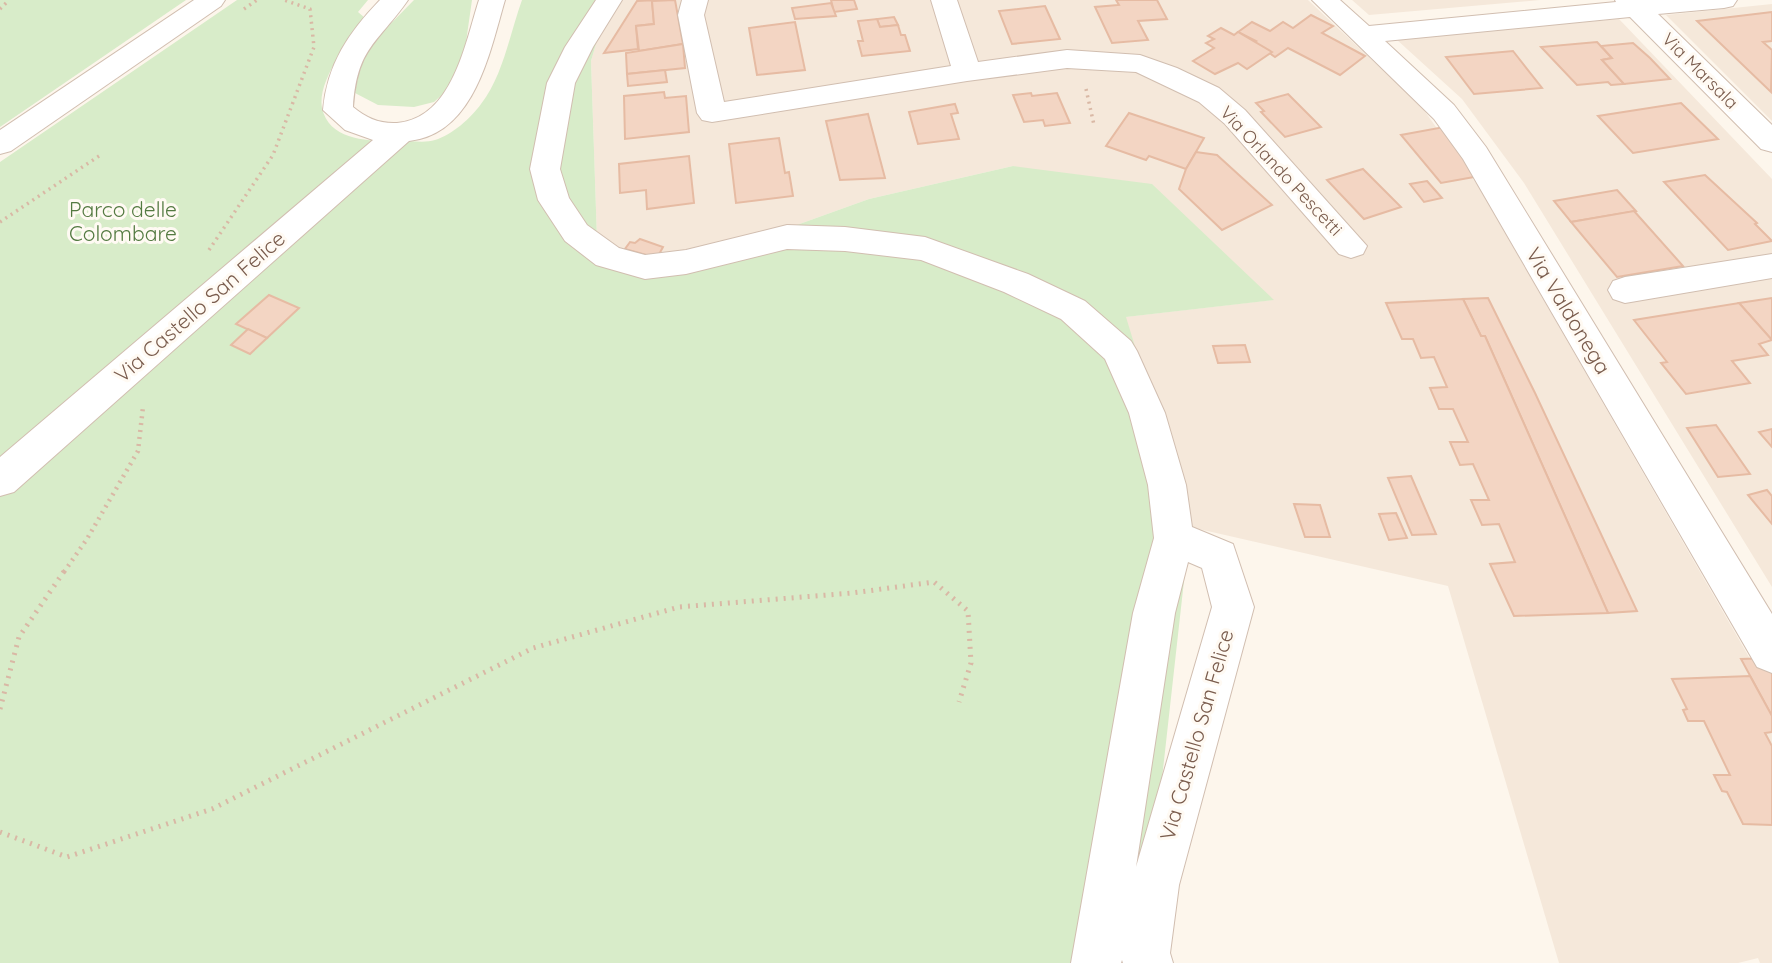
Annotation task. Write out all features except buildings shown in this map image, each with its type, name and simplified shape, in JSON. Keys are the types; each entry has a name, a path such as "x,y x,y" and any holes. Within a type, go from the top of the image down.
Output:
{"street":[{"path":"0,144 212,0"},
{"name":"Via Castello San Felice","path":"395,0 361,35 338,86 338,110 351,123 375,132 399,134 428,125 449,109 465,83 492,0"},
{"path":"609,0 579,47 561,83 545,169 554,200 576,233 608,257 645,267 686,262 786,237 845,239 925,249 1016,284 1073,310 1119,351 1147,413 1167,485 1174,538 1154,613 1096,963"},
{"name":"Via Orlando Pescetti","path":"695,0 691,15 712,113 967,72 1067,59 1140,64 1209,95 1235,117 1350,246"},
{"path":"944,0 967,72"},
{"name":"Via Valdonega","path":"1325,0 1444,112 1475,155 1772,653"},
{"path":"1363,35 1632,4 1724,0"},
{"name":"Via Marsala","path":"1632,4 1772,142"},
{"name":"Via Castello San Felice","path":"0,480 399,134"},
{"path":"1625,289 1772,266"},
{"name":"Via Castello San Felice","path":"1148,963 1145,953 1155,885 1233,607 1219,558 1174,538"}],"path":[{"path":"0,9 9,0"},
{"path":"204,256 273,155 314,47 310,9 284,0"},
{"path":"0,222 99,156"},
{"path":"0,709 19,637 87,539 138,451 148,354"},
{"path":"0,832 66,857 212,808 533,648 679,607 852,593 934,582 968,611 971,663 959,702"}],"shaded area":[{"path":"609,0 1308,0 1421,106 1478,186 1772,697 1772,963 1760,963 1758,958 1738,963 1559,963 1448,586 1190,527 1125,317 1273,300 1013,166 869,199 663,273 597,240 591,61"},
{"path":"1352,0 1540,0 1369,15"},
{"path":"1772,4 1772,121 1666,15"},
{"path":"1619,19 1772,179 1772,587 1524,183 1462,99 1396,39"}],"green space":[{"path":"0,0 186,0 0,127"},
{"name":"Parco delle Colombare","path":"237,0 368,0 358,12 365,18 329,73 324,85 322,108 334,128 356,138 424,142 441,138 454,130 467,120 489,93 522,0 609,0 591,61 597,240 663,273 869,199 1013,166 1152,184 1274,300 1126,317 1190,527 1148,904 1136,963 0,963 0,162"},
{"path":"414,0 472,0 466,42 454,84 434,102 414,107 378,105 355,93 362,53"}]}
